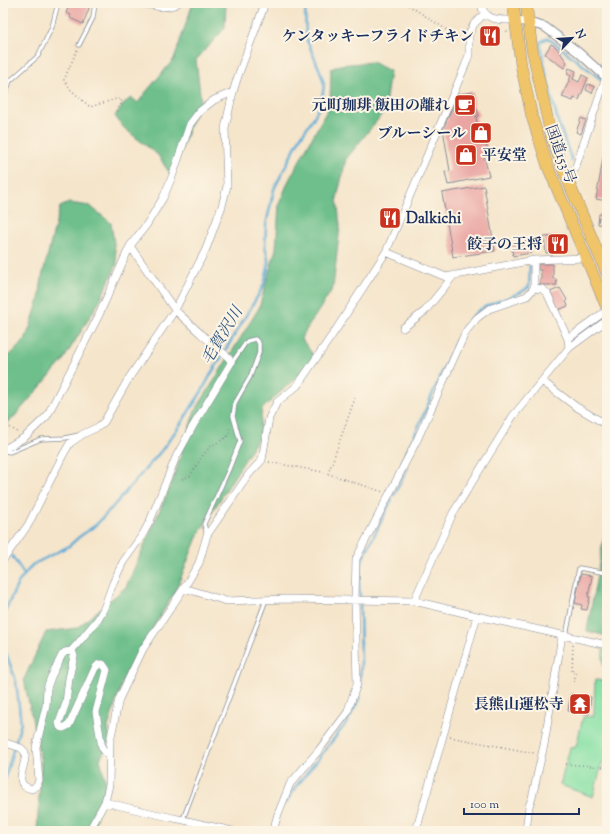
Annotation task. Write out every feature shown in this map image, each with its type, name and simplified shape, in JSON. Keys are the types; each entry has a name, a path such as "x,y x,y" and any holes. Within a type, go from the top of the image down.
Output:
{"highway":[{"name":"国道153号","path":"513,3 521,65 532,117 548,167 607,309"},
{"name":"国道153号","path":"526,3 532,49 551,135 606,269"}],"street":[{"path":"141,3 161,8 173,6 178,3"},
{"path":"3,560 28,526 70,443 104,422 129,378 175,310 206,249 224,199 227,186 225,128 233,92 261,16 264,3"},
{"path":"482,3 485,13 493,19 528,22 545,27 578,52 605,76 575,169 566,174"},
{"path":"89,831 105,802 109,785 110,741 119,699 143,649 199,563 208,535 250,474 262,460 269,418 277,402 297,386 337,328 386,252 465,66 469,55 469,34 474,24 485,13"},
{"path":"3,450 25,437 47,416 98,317 130,246 148,224 163,198 172,177 190,124 200,110 214,100 233,92"},
{"path":"6,743 25,752 26,762 21,775 22,783 26,788 32,789 37,785 39,780 36,747 46,706 47,688 62,655 65,652 71,651 98,619 123,562 143,534 150,521 176,457 231,363 228,356 219,350 175,310 130,246"},
{"path":"386,252 446,277 534,260 586,258"},
{"path":"273,831 290,784 319,750 347,713 357,684 355,599 356,559 417,440 466,331 477,318 489,310 527,296 534,288 534,260"},
{"path":"403,328 425,311 454,275"},
{"path":"534,288 542,289 547,293 568,339 569,348"},
{"path":"568,339 607,309"},
{"path":"414,601 452,513 513,416 569,348 603,324"},
{"path":"542,381 575,406 602,422 606,416 607,417"},
{"path":"184,588 226,601 287,599 414,601 607,645"},
{"path":"416,831 477,616"},
{"path":"526,831 529,806 542,754 567,636"},
{"path":"71,651 74,656 69,678 66,703 59,723 60,726 62,728 69,725 95,668 99,664 103,664 107,670 96,712 102,748 109,756"},
{"path":"105,802 232,831"}],"lane":[{"path":"3,101 10,81 38,56 52,28 58,3"},
{"path":"79,45 92,18 95,3"},
{"path":"208,535 204,524 240,441 233,416 235,403 250,378 259,353 259,343 255,339 247,341 224,374"},
{"path":"3,450 10,452 40,439 65,438 83,434"},
{"path":"567,636 580,568 607,573"},
{"path":"183,819 266,600"}],"path":[{"path":"405,3 470,44"},
{"path":"79,45 64,80 71,90 90,107 116,99 121,100 122,103 115,113"},
{"path":"328,474 356,398"},
{"path":"182,479 190,476 203,455 210,447 227,437 230,432 230,419 233,416"},
{"path":"3,423 25,437"},
{"path":"262,460 328,474 390,494"},
{"path":"567,636 572,672 576,672 574,682"},
{"path":"444,736 542,754"},
{"path":"566,764 604,767 607,760"}],"green space":[{"path":"193,3 226,3 225,28 196,60 201,102 190,124 172,177 158,155 124,128 115,116 125,102 132,98 138,103 174,59"},
{"path":"372,62 390,71 384,112 346,159 337,198 340,226 333,288 301,338 316,359 262,409 259,437 198,535 175,592 129,667 122,683 108,727 110,741 100,759 106,783 93,831 37,831 41,763 24,679 46,632 77,628 126,587 173,480 194,413 259,308 276,249 279,204 289,180 330,105 331,69 340,65"},
{"path":"69,203 90,206 111,223 117,264 99,302 62,362 14,417 3,427 3,358 11,354 25,340 39,300 42,277 60,207"},
{"path":"607,519 607,636 587,631"},
{"path":"603,650 607,650 607,667 603,666"},
{"path":"595,680 607,681 607,755 602,764 593,797 560,785 570,748 576,747 583,717 594,716"}],"building":[{"path":"70,3 91,3 83,24 70,18 71,15 66,13"},
{"path":"495,31 497,42 485,44 483,32"},
{"path":"551,44 556,47 567,62 564,68 545,54"},
{"path":"569,68 576,71 573,79 579,82 582,75 588,78 579,100 574,98 573,101 562,97 571,76 567,74"},
{"path":"588,84 595,87 592,93 586,90"},
{"path":"473,92 474,109 477,109 479,116 476,116 477,124 479,124 480,129 485,129 489,155 484,156 489,176 448,185 445,172 450,171 443,129 458,94"},
{"path":"581,118 586,120 581,134 576,132"},
{"path":"604,153 607,154 607,201 596,199"},
{"path":"484,186 495,251 453,257 442,193"},
{"name":"Dalkichi","path":"389,211 397,214 392,225 384,221"},
{"path":"599,214 607,214 607,225 598,224"},
{"path":"566,236 566,251 546,253 544,237"},
{"path":"529,240 531,253 513,256 511,244"},
{"path":"538,264 553,264 553,279 556,279 557,285 540,285 541,270 538,270"},
{"path":"560,288 567,300 568,306 558,310 550,292"},
{"path":"581,574 592,576 587,610 581,609 582,605 575,603"},
{"name":"長熊山運松寺","path":"571,694 591,697 589,714 568,711"}],"waterway":[{"name":"毛賀沢川","path":"3,616 18,583 32,565 69,546 96,525 162,450 202,391 264,284 268,268 268,258 265,247 266,225 274,189 300,138 314,117 321,103 323,92 324,84 320,71 306,38 305,3"},
{"path":"572,161 558,122 540,42 548,38 602,80 603,77"},
{"path":"604,73 607,66"},
{"path":"402,461 453,348 465,325 477,312 483,308 517,294 529,287 530,266"},
{"path":"394,495 408,467"},
{"path":"360,597 359,579 363,558 392,499"},
{"path":"12,556 24,574"},
{"path":"286,803 295,788 348,721 359,699 361,661 360,605"},
{"name":"毛賀沢川","path":"3,645 16,681 21,723 3,785"}],"place":[{"name":"ケンタッキーフライドチキン","path":"490,36"},
{"name":"元町珈琲 飯田の離れ","path":"465,105"},
{"name":"ブルーシール","path":"481,133"},
{"name":"平安堂","path":"466,155"},
{"name":"Dalkichi","path":"390,218"},
{"name":"餃子の王将","path":"558,244"},
{"name":"長熊山運松寺","path":"580,704"}]}
